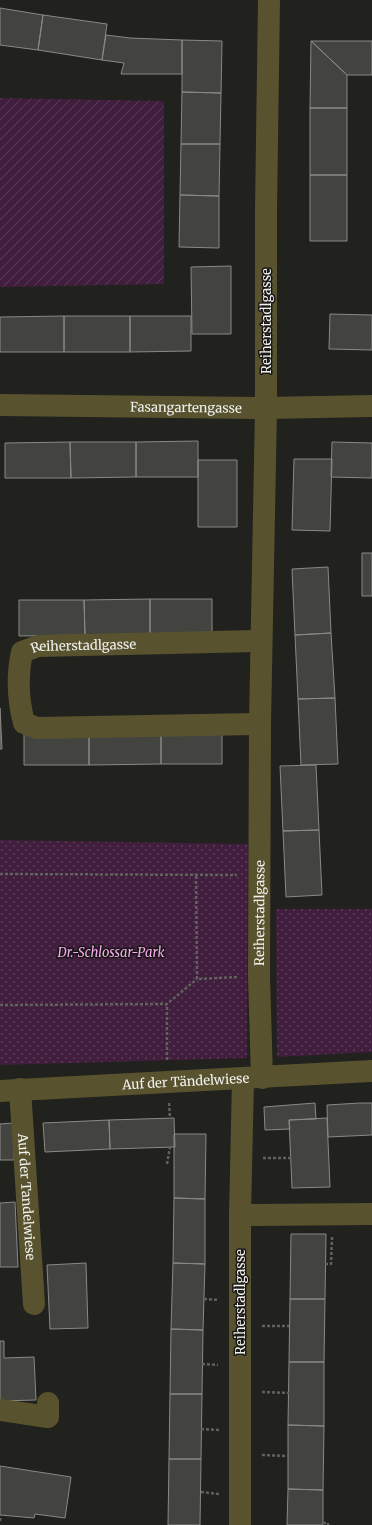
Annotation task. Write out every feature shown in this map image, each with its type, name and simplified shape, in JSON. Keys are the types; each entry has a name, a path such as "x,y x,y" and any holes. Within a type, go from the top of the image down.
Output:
{"street":[{"name":"Reiherstadlgasse","path":"240,1525 240,1215 259,976 260,724 266,408 266,210 269,0"},
{"name":"Fasangartengasse","path":"0,405 266,408 372,406"},
{"name":"Reiherstadlgasse","path":"260,724 37,728 24,723 20,709 19,666 22,652 38,646 261,641"},
{"name":"Auf der Tändelwiese","path":"10,1090 372,1071"},
{"name":"Auf der Tandelwiese","path":"10,1090 34,1304"},
{"path":"240,1215 372,1214"},
{"path":"0,1410 48,1417 48,1403"}],"path":[{"path":"0,874 238,875"},
{"path":"196,876 197,979"},
{"path":"0,1005 168,1004 197,979 242,977"},
{"path":"167,1061 168,1004"},
{"path":"169,1101 170,1118"},
{"path":"167,1164 170,1147"},
{"path":"260,1158 291,1158"},
{"path":"326,1264 331,1264 332,1214"},
{"path":"204,1299 227,1301"},
{"path":"259,1326 290,1326"},
{"path":"202,1364 226,1365"},
{"path":"259,1392 289,1393"},
{"path":"201,1429 225,1430"},
{"path":"258,1455 288,1456"},
{"path":"200,1492 225,1494"},
{"path":"0,1521 1,1515"},
{"path":"323,1523 328,1523 328,1525"}],"green space":[{"path":"0,98 164,101 164,284 0,287"},
{"name":"Dr.-Schlossar-Park","path":"0,840 248,844 247,1058 0,1065"},
{"path":"276,909 372,909 372,1052 277,1057"}],"building":[{"path":"0,8 43,15 38,50 0,45"},
{"path":"43,15 107,24 102,60 38,50"},
{"path":"106,35 130,38 182,40 182,74 121,74 124,63 102,60"},
{"path":"182,40 222,41 221,93 182,92"},
{"path":"311,41 347,75 347,108 310,108"},
{"path":"311,41 372,41 372,75 347,75"},
{"path":"182,92 221,93 220,144 181,144"},
{"path":"310,108 347,108 347,175 310,175"},
{"path":"181,144 220,144 219,196 180,195"},
{"path":"310,175 347,175 347,241 310,241"},
{"path":"180,195 219,196 219,248 179,247"},
{"path":"231,266 231,334 192,334 191,267"},
{"path":"330,314 372,315 372,350 329,349"},
{"path":"64,316 64,352 0,352 0,317"},
{"path":"64,316 130,316 130,352 64,352"},
{"path":"130,316 191,316 191,351 130,352"},
{"path":"198,441 198,477 136,477 136,442"},
{"path":"70,442 136,442 136,477 71,478"},
{"path":"70,442 71,478 5,478 5,443"},
{"path":"332,442 372,443 372,478 331,477"},
{"path":"294,459 332,459 330,531 292,530"},
{"path":"198,460 237,460 237,527 198,527"},
{"path":"362,553 372,553 372,596 362,596"},
{"path":"328,567 331,633 295,635 292,569"},
{"path":"150,599 212,599 212,635 150,635"},
{"path":"150,599 150,635 85,635 84,600"},
{"path":"19,600 84,600 85,635 19,636"},
{"path":"331,633 335,698 298,699 295,635"},
{"path":"335,698 338,764 301,765 298,699"},
{"path":"0,708 2,749 0,749"},
{"path":"161,729 161,764 89,765 89,730"},
{"path":"161,729 222,729 222,764 161,764"},
{"path":"24,730 89,730 89,765 24,765"},
{"path":"316,765 319,830 283,831 280,766"},
{"path":"319,830 322,895 286,897 283,831"},
{"path":"315,1103 316,1119 289,1120 290,1129 265,1130 264,1107"},
{"path":"372,1103 372,1135 328,1137 327,1105"},
{"path":"174,1118 175,1147 110,1149 109,1120"},
{"path":"327,1118 330,1187 292,1188 289,1120"},
{"path":"109,1120 110,1149 45,1152 43,1123"},
{"path":"13,1123 14,1160 0,1160 0,1124"},
{"path":"174,1134 206,1134 205,1199 174,1198"},
{"path":"174,1198 205,1199 205,1264 173,1263"},
{"path":"15,1202 18,1267 0,1267 0,1203"},
{"path":"291,1234 326,1234 325,1299 290,1299"},
{"path":"86,1263 88,1328 50,1329 47,1265"},
{"path":"173,1263 205,1264 203,1330 171,1329"},
{"path":"290,1299 325,1299 324,1362 289,1362"},
{"path":"171,1329 203,1330 202,1394 170,1394"},
{"path":"0,1341 4,1341 4,1358 34,1357 36,1400 0,1401"},
{"path":"289,1362 324,1362 324,1426 288,1425"},
{"path":"170,1394 202,1394 201,1459 169,1459"},
{"path":"288,1425 324,1426 323,1490 288,1489"},
{"path":"169,1459 201,1459 200,1525 168,1525"},
{"path":"0,1466 71,1477 65,1518 35,1514 34,1518 0,1515"},
{"path":"288,1489 323,1490 323,1525 287,1525"}]}
